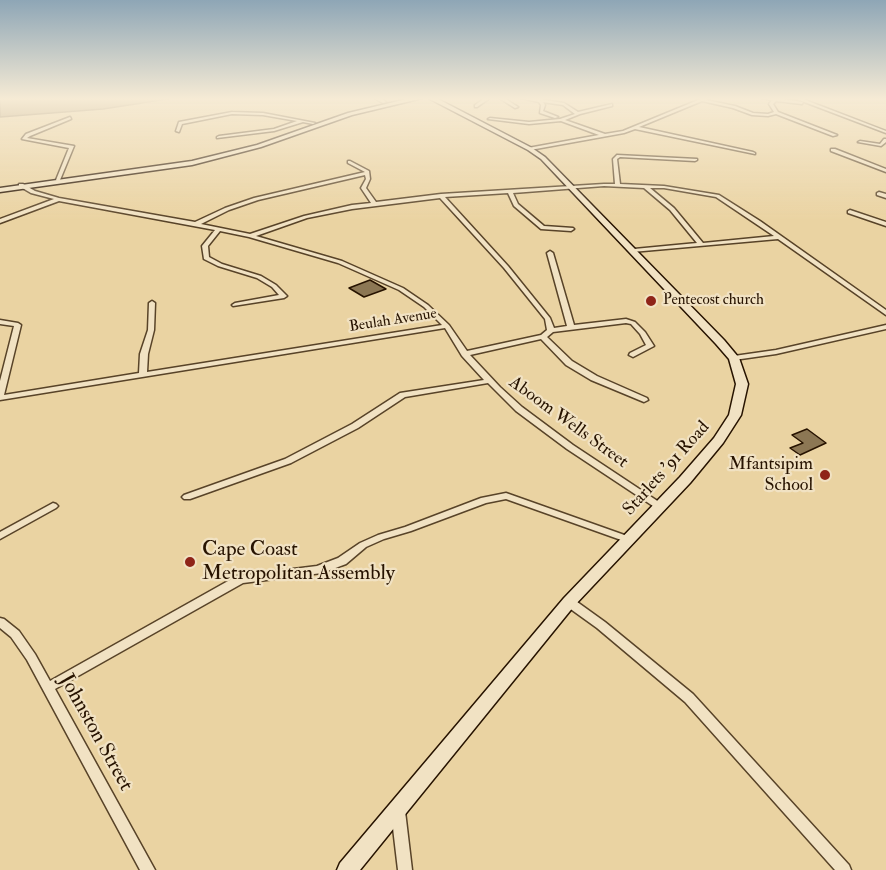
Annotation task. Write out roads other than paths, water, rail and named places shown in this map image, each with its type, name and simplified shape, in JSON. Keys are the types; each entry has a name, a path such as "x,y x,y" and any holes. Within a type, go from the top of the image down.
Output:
{"street":[{"path":"24,139 72,147 58,180"},
{"path":"22,186 199,158 271,139"},
{"path":"0,188 146,171 217,157 280,139"},
{"name":"Starlets '91 Road","path":"347,870 569,603 627,539 686,480 719,440 735,415 742,384 734,358 572,187 531,148 512,139"},
{"path":"531,148 591,139"},
{"path":"686,139 753,153"},
{"path":"860,142 881,145 886,140"},
{"path":"833,150 886,171"},
{"path":"618,185 615,159 619,156 695,160"},
{"path":"350,162 364,168 368,173"},
{"path":"368,173 363,188 374,203"},
{"path":"196,224 227,209 256,199 368,173"},
{"path":"250,236 306,217 374,203 441,196 618,185 688,190 717,196 730,202 886,313"},
{"name":"Beulah Avenue","path":"22,186 59,199 196,224 304,251 366,272 401,290 426,306 447,326"},
{"path":"644,186 672,210 702,245"},
{"path":"510,191 516,205 543,228 571,229"},
{"path":"879,194 886,196"},
{"path":"441,196 506,267 548,319 551,330"},
{"path":"0,221 59,199"},
{"path":"850,212 886,224"},
{"path":"219,229 205,246 206,258 220,265 259,277 284,296 235,305"},
{"path":"634,251 778,237"},
{"path":"550,254 571,327"},
{"path":"142,374 144,354 151,330 152,303"},
{"path":"465,354 543,337 551,330 626,321 633,323 643,333 650,346 633,355"},
{"path":"0,322 18,325 4,367 0,397"},
{"name":"Beulah Avenue","path":"0,397 447,326"},
{"name":"Aboom Wells Street","path":"447,326 465,354 519,409 570,447 659,506"},
{"path":"734,358 776,352 886,327"},
{"path":"543,337 569,363 594,378 644,400"},
{"path":"187,497 288,461 355,426 403,395 489,381"},
{"path":"47,688 241,579 318,570 342,561 363,545 381,537 484,500 506,496 627,539"},
{"path":"0,536 53,506"},
{"path":"569,603 601,625 689,698 844,870"},
{"name":"Johnston Street","path":"0,622 15,634 26,649 148,870"},
{"path":"398,808 405,870"}],"place":[{"name":"Pentecost church","path":"651,301"},
{"name":"Mfantsipim School","path":"825,475"},
{"name":"Cape Coast Metropolitan Assembly","path":"190,562"}]}
